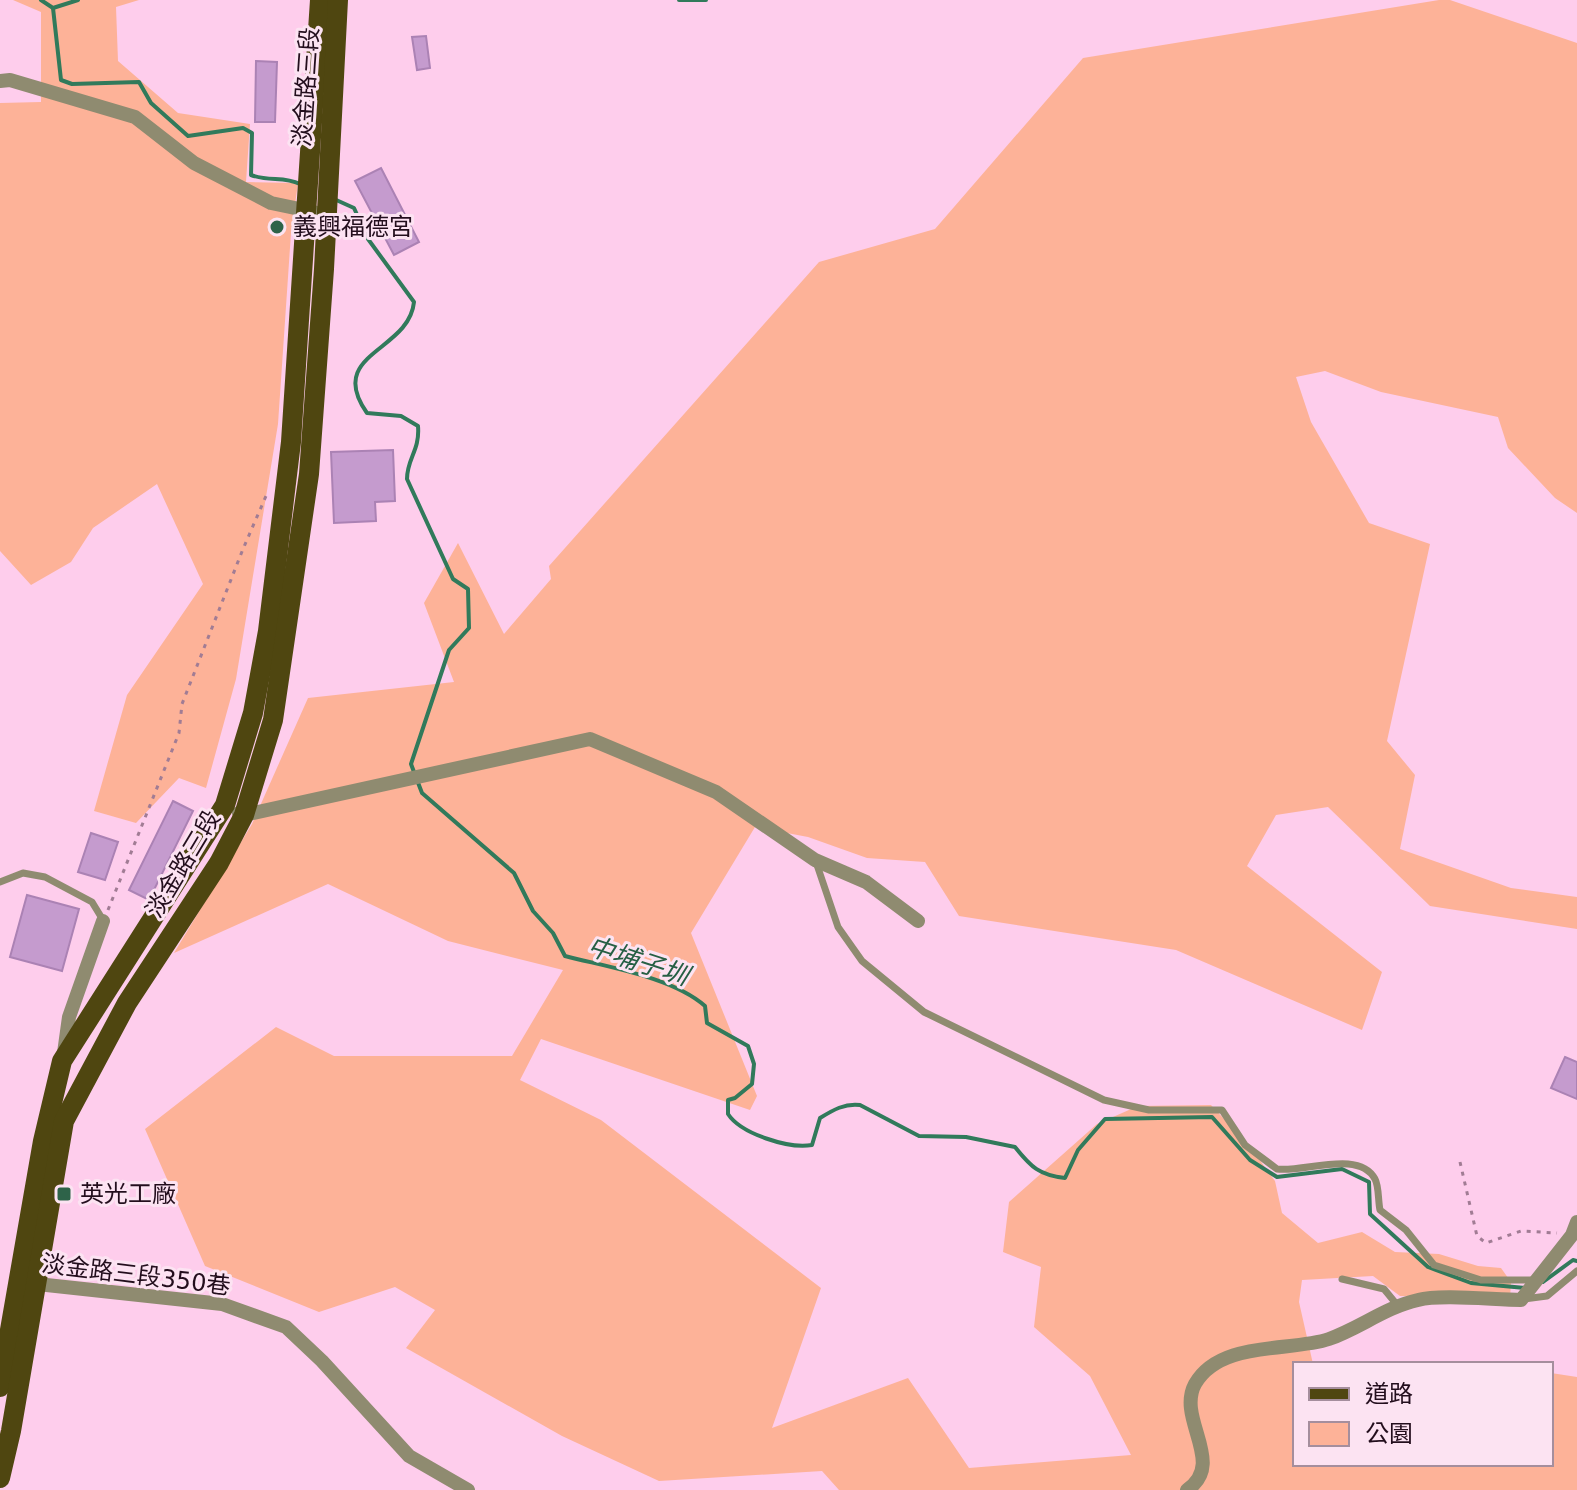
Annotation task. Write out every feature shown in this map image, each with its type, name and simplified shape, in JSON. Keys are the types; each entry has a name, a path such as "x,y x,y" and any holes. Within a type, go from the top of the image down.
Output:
{"main road":[{"name":"淡金路三段","path":"318,176 320,0"},
{"name":"淡金路三段","path":"318,176 338,0"},
{"path":"317,207 318,176"},
{"name":"淡金路三段","path":"0,1478 11,1431 43,1141 62,1061 225,805 253,713 268,631 317,207"},
{"name":"淡金路三段","path":"0,1387 28,1283 64,1121 127,1003 219,863 244,815 273,720 309,474 317,207"}],"street":[{"path":"0,81 10,80 135,117 194,163 271,203 317,207"},
{"path":"225,805 244,815 590,739 716,792 815,860 866,882 918,921"},
{"path":"64,1121 62,1061 69,1017 103,921"},
{"path":"1187,1490 1202,1474 1204,1458 1189,1405 1195,1385 1208,1368 1250,1350 1327,1340 1398,1306 1421,1299 1521,1300 1564,1246 1577,1222"},
{"name":"淡金路三段350巷","path":"28,1283 222,1304 286,1327 322,1361 409,1456 468,1490"}],"lane":[{"path":"815,860 838,927 862,961 924,1012 1104,1100 1149,1110 1222,1110 1245,1145 1277,1169 1341,1163 1364,1168 1375,1179 1380,1210 1406,1230 1434,1265 1481,1280 1537,1280"},
{"path":"0,882 23,873 45,877 92,902 103,921"},
{"path":"1521,1300 1547,1296 1577,1271"},
{"path":"1342,1279 1384,1289 1398,1306"}],"path":[{"path":"103,921 179,733 182,704 267,496"},
{"path":"1460,1162 1477,1236 1486,1243 1521,1231 1558,1233 1564,1246"}],"green space":[{"path":"13,0 139,0 116,7 118,61 178,113 250,124 246,182 298,183 291,233 278,424 236,679 206,788 179,778 136,823 94,811 127,695 203,584 157,484 93,528 71,562 31,585 0,551 0,103 41,102 41,12"},
{"path":"1439,0 1450,0 1577,43 1577,513 1555,498 1508,448 1498,417 1381,392 1325,371 1296,377 1311,422 1369,523 1430,544 1387,741 1415,775 1400,849 1511,888 1577,897 1577,929 1430,906 1328,807 1276,815 1247,866 1382,972 1362,1030 1176,950 959,916 925,862 867,858 808,837 755,827 691,933 757,1096 750,1110 541,1039 520,1080 601,1120 821,1288 772,1428 908,1378 969,1468 1131,1455 1090,1376 1034,1327 1041,1267 1003,1252 1009,1202 1097,1124 1138,1106 1211,1105 1251,1148 1275,1181 1282,1213 1318,1243 1362,1232 1395,1252 1439,1254 1478,1266 1501,1268 1511,1282 1510,1298 1400,1296 1373,1276 1302,1280 1299,1302 1313,1362 1293,1362 1293,1466 1553,1466 1553,1373 1577,1377 1577,1490 839,1490 822,1471 659,1481 562,1436 406,1348 435,1310 395,1287 319,1312 205,1266 145,1129 276,1027 334,1056 512,1056 563,970 448,941 328,884 174,953 252,824 308,698 454,682 424,603 458,543 504,634 551,579 549,566 819,262 935,229 1083,58"}],"building":[{"path":"426,36 430,68 417,70 412,37"},
{"path":"256,61 277,62 275,122 255,122"},
{"path":"381,168 419,242 394,255 355,181"},
{"path":"393,450 395,501 375,502 376,521 334,523 331,452"},
{"path":"173,801 193,811 149,900 129,890"},
{"path":"91,833 118,842 105,880 78,872"},
{"path":"27,895 79,909 62,971 10,957"},
{"path":"1565,1057 1577,1062 1577,1099 1551,1088"}],"waterway":[{"path":"41,0 53,8 78,0"},
{"path":"679,0 706,0"},
{"name":"中埔子圳","path":"53,8 61,80 72,84 139,82 151,103 188,136 243,128 252,133 251,175 300,184"},
{"name":"中埔子圳","path":"334,199 354,208 368,239 414,302 409,319 399,332 362,365 356,377 357,393 367,413 401,416 418,426 407,479 453,579 468,589 469,628 449,650 411,764 414,772"},
{"name":"中埔子圳","path":"417,780 422,793 514,873 533,911 553,933 565,956 638,974 675,988 705,1006 707,1023 748,1046 754,1064 752,1084 728,1100 728,1114 754,1134 791,1145 812,1145 820,1118 844,1106 860,1105 919,1136 966,1137 1015,1147 1036,1169 1065,1178 1078,1150 1105,1119 1212,1117 1250,1160 1277,1177 1342,1169 1369,1182 1370,1214 1428,1267 1471,1283 1525,1288"},
{"name":"中埔子圳","path":"1543,1282 1573,1260 1577,1261"}],"place":[{"name":"義興福德宮","path":"277,227"},
{"name":"英光工廠","path":"64,1194"}]}
